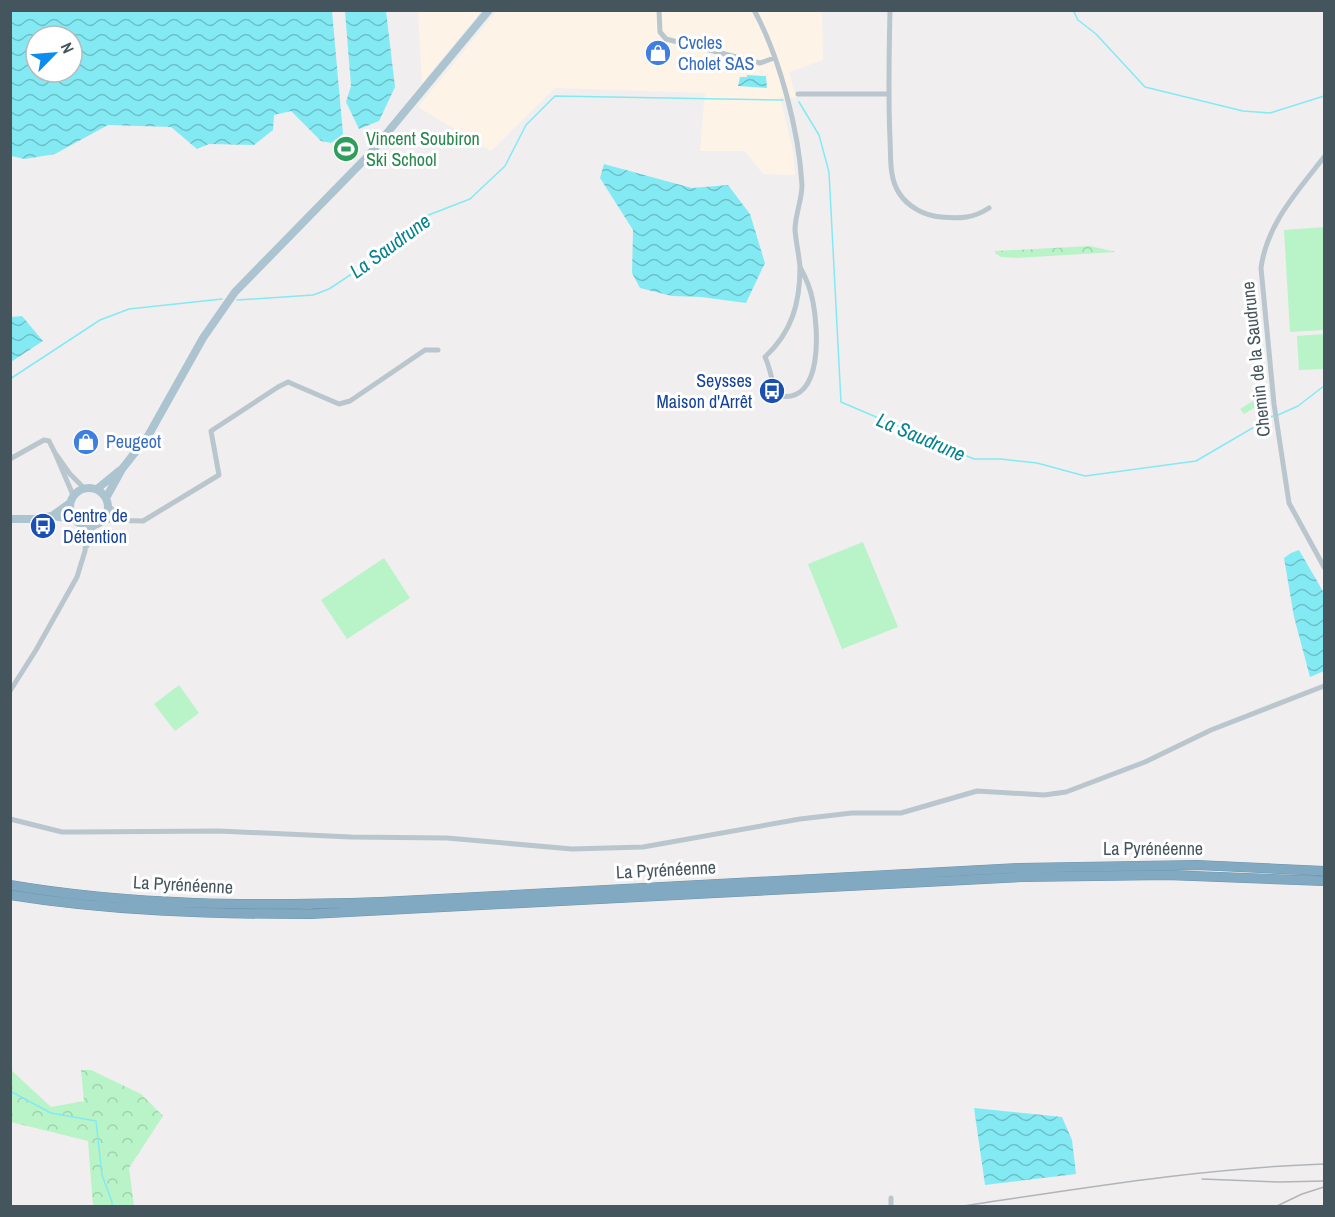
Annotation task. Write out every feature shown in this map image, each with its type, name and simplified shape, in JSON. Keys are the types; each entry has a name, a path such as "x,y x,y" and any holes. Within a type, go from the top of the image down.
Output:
{"highway":[{"name":"La Pyrénéenne","path":"10,885 91,896 232,905 403,901 1020,868 1167,865 1324,871"},
{"name":"La Pyrénéenne","path":"10,895 93,906 161,911 310,914 1021,878 1167,875 1324,881"}],"main road":[{"path":"52,516 84,488 97,489 122,469 148,436 203,338 235,292 368,156 489,10"},
{"path":"10,519 52,516 94,526 104,520 107,502 122,469"},
{"path":"97,489 107,502"},
{"path":"72,499 70,512 78,522"}],"street":[{"path":"659,10 660,32 666,39 760,63 774,58"},
{"path":"754,10 787,96 802,188 795,229 800,267 796,305 790,326 774,349 765,357 771,370 774,390 779,396 785,397 796,394 804,388 810,379 815,357 817,334 813,300 800,267"},
{"path":"890,10 888,94 892,174 898,192 906,203 923,213 951,218 977,216 989,208"},
{"path":"798,94 888,94"},
{"name":"Chemin de la Saudrune","path":"1324,157 1281,213 1264,251 1261,268 1276,412 1289,503 1324,567"},
{"path":"104,520 143,521 151,518 219,475 211,431 278,387 288,382 339,404 350,401 425,350 438,350"},
{"path":"10,459 44,440 49,441 72,499"},
{"path":"55,453 70,474 84,488"},
{"path":"107,502 128,521"},
{"path":"78,522 86,535 85,551"},
{"path":"10,691 77,577 94,526"},
{"path":"10,819 62,832 219,831 351,837 447,838 572,849 643,847 800,819 852,813 901,813 976,791 1044,795 1066,792 1145,762 1211,730 1324,686"},
{"path":"891,1198 891,1206"}],"shaded area":[{"path":"418,11 481,11 422,83"},
{"path":"497,11 822,11 823,60 789,72 796,98 780,97 793,151 795,175 763,174 745,151 700,151 705,93 555,88 491,151 418,107"}],"green space":[{"path":"1324,227 1324,330 1290,332 1284,230"},
{"path":"1090,246 1116,252 1016,258 1001,257 995,253 995,251"},
{"path":"1324,334 1324,369 1299,370 1297,336"},
{"path":"1259,397 1262,403 1244,414 1240,409"},
{"path":"863,542 898,627 842,649 808,564"},
{"path":"384,558 410,598 347,639 321,600"},
{"path":"179,685 199,713 175,731 154,704"},
{"path":"10,1069 51,1107 84,1101 81,1070 91,1070 141,1094 163,1116 129,1168 134,1206 93,1206 88,1141 11,1122"}],"water":[{"path":"11,10 332,11 343,134 331,143 321,141 291,111 274,115 273,130 254,145 209,144 197,149 171,127 108,125 55,154 25,159 11,156"},
{"path":"345,11 386,11 395,87 379,121 359,129 346,102 351,86"},
{"path":"747,75 766,76 767,88 738,86 740,77 747,77"},
{"path":"604,164 692,188 728,185 750,214 765,263 746,303 672,296 640,288 632,273 633,230 600,178"},
{"path":"22,316 43,341 11,362 11,317"},
{"path":"1299,550 1324,593 1324,671 1310,677 1294,617 1284,558"},
{"path":"974,1108 1062,1117 1072,1140 1076,1174 985,1185"}],"waterway":[{"path":"1073,10 1078,20 1096,34 1145,87 1243,111 1270,113 1324,96"},
{"name":"La Saudrune","path":"237,300 313,295 329,289 388,250 426,216 470,199 505,166 526,125 555,96 783,100"},
{"name":"La Saudrune","path":"799,102 819,135 829,172 841,402 974,459 1037,463 1085,476 1196,461 1273,416"},
{"name":"La Saudrune","path":"10,379 100,320 129,309 222,299"},
{"name":"La Saudrune","path":"1278,415 1298,406 1324,386"},
{"path":"10,1091 51,1113 96,1121 102,1175 112,1206"}],"railway":[{"path":"963,1206 1189,1174 1324,1164"},
{"path":"1202,1179 1324,1181"},
{"path":"1277,1206 1324,1187"}],"place":[{"name":"Cvcles Cholet SAS","path":"658,53"},
{"name":"Vincent Soubiron Ski School","path":"346,149"},
{"name":"Seysses Maison d'Arrêt","path":"772,391"},
{"name":"Peugeot","path":"86,442"},
{"name":"Centre de Détention","path":"43,526"}]}
